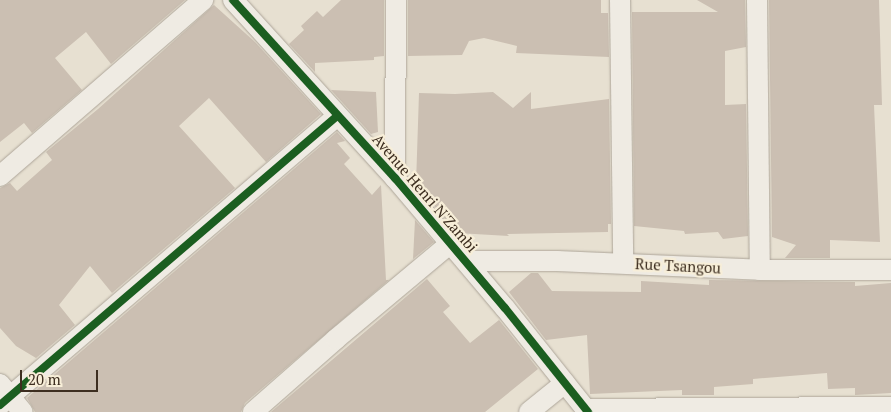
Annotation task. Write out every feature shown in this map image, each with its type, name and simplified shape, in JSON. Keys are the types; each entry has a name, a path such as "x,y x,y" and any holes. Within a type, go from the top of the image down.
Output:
{"street":[{"path":"0,176 203,0"},
{"name":"Avenue Henri N'Zambi","path":"233,0 395,178 466,261 587,410"},
{"path":"395,178 396,0"},
{"path":"620,0 623,263"},
{"path":"757,0 760,270"},
{"path":"23,412 3,395 337,116"},
{"path":"253,412 336,339 451,243"},
{"name":"Rue Tsangou","path":"466,261 623,263 760,270 891,270"},
{"path":"530,412 565,383"},
{"path":"587,410 891,407"}],"building":[{"path":"0,0 185,0 111,64 86,32 55,58 82,90 32,133 24,123 0,142"},
{"path":"341,0 384,0 384,56 374,57 374,60 315,63 315,72 289,44 304,30 301,26 317,11 323,17"},
{"path":"408,0 601,0 601,13 608,13 609,57 516,53 517,46 484,38 469,41 462,55 408,56"},
{"path":"697,0 745,0 746,47 725,51 725,105 746,104 748,236 723,239 718,232 685,234 684,231 634,226 632,12 718,12"},
{"path":"769,0 879,0 882,105 874,105 880,242 830,240 830,258 785,258 796,245 772,237"},
{"path":"214,5 255,42 321,114 266,162 209,98 179,126 235,188 112,293 90,266 59,305 75,325 36,358 16,346 0,328 0,188 10,183 17,191 52,160 46,152 98,109"},
{"path":"331,90 376,92 378,132 371,134"},
{"path":"493,92 513,108 531,92 531,109 609,99 611,224 608,224 608,232 507,234 509,236 457,233 416,184 419,93"},
{"path":"337,132 345,141 337,143 350,158 344,164 372,195 381,185 386,280 389,280 245,403 241,412 35,412 27,398"},
{"path":"415,220 434,242 413,259"},
{"path":"531,273 538,273 552,291 641,292 641,281 709,285 709,280 855,282 855,286 891,283 891,393 855,395 855,388 828,389 827,373 753,379 753,384 714,387 714,395 682,395 682,390 590,394 587,335 546,340 509,292"},
{"path":"427,279 450,306 443,312 470,343 499,320 538,369 485,412 271,412"}],"cycle path":[{"path":"233,0 395,178 505,308 588,412"},
{"path":"0,405 337,116"}]}
